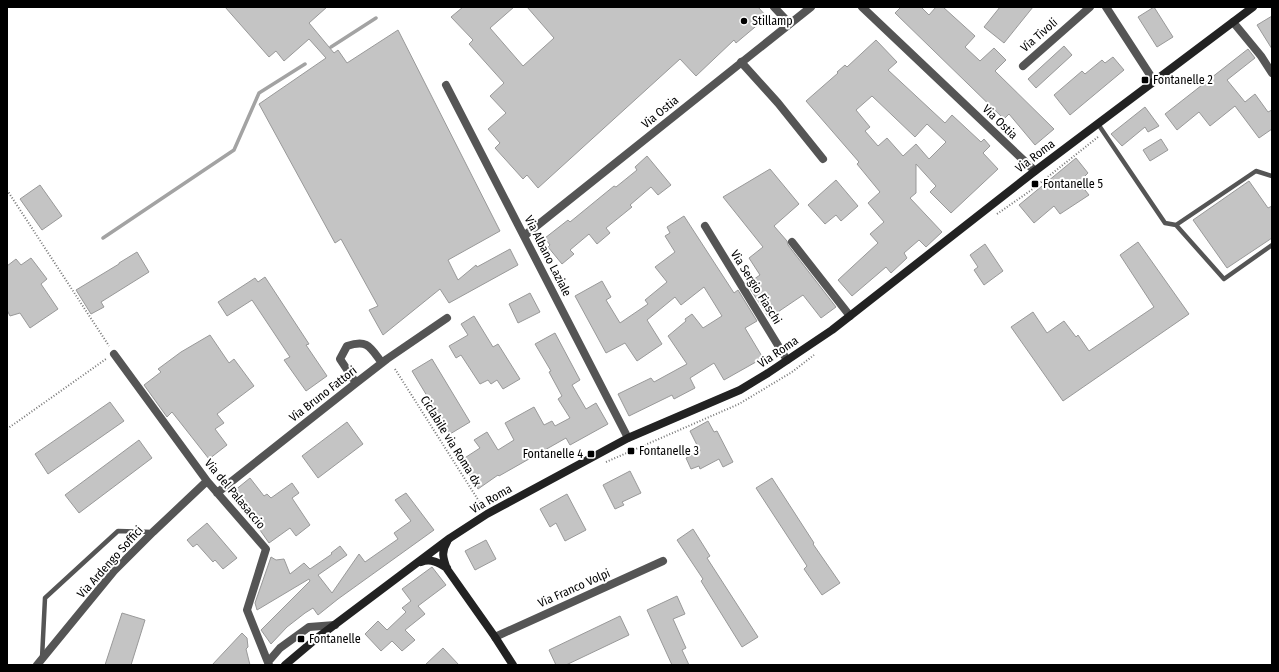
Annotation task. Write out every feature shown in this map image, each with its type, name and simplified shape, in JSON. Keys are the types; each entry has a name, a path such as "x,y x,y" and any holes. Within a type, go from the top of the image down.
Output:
{"main road":[{"name":"Via Roma","path":"288,664 335,625 450,538 488,514 628,438 740,390 832,330 1035,171 1253,7"},
{"path":"450,538 443,551 443,558 448,569 513,665"},
{"path":"417,563 429,560 448,569"}],"street":[{"path":"774,7 789,23"},
{"name":"Via Ostia","path":"524,236 789,23 811,7"},
{"name":"Via Ostia","path":"862,7 1035,171"},
{"name":"Via Tivoli","path":"1023,66 1090,7"},
{"path":"1106,7 1154,81"},
{"path":"1234,22 1261,56 1272,73"},
{"path":"741,62 778,103 824,159"},
{"name":"Via Albano Laziale","path":"446,85 628,438"},
{"name":"Via Sergio Fiaschi","path":"705,226 787,360"},
{"path":"792,242 850,316"},
{"name":"Via Bruno Fattori","path":"217,494 382,363 447,318"},
{"path":"356,383 340,359 347,346 358,342 369,346 382,363"},
{"name":"Via del Palasaccio","path":"114,354 217,494 266,549 247,610 268,663"},
{"name":"Via Ardengo Soffici","path":"39,662 114,571 207,481"},
{"name":"Via Franco Volpi","path":"495,637 663,561"},
{"path":"268,663 280,648 309,627 335,625"}],"lane":[{"path":"1098,124 1165,223 1176,224 1256,171 1272,176"},
{"path":"1176,224 1224,279 1272,245"},
{"path":"39,662 45,598 118,531 153,532"}],"path":[{"path":"7,190 114,354 7,429"},
{"name":"Ciclabile via Roma dx","path":"395,369 482,507 478,510"}],"building":[{"path":"225,7 327,7 309,23 334,53 338,50 347,63 398,30 500,231 448,260 458,280 476,265 477,267 510,249 518,265 449,303 440,289 383,335 369,310 378,306 341,239 335,243 259,104 326,58 309,39 284,61 276,51 269,57"},
{"path":"463,7 514,7 490,28 523,66 554,38 527,7 758,7 767,17 736,43 734,40 696,76 680,59 538,188 527,175 523,179 495,148 500,143 488,129 506,113 490,96 504,83 469,44 473,40 451,17"},
{"path":"901,7 921,7 929,15 936,7 943,7 975,36 965,47 980,61 994,48 1006,60 995,71 1054,129 1035,145 1009,114 1004,119 895,13"},
{"path":"1000,7 1033,7 1004,43 984,27"},
{"path":"1154,7 1173,37 1157,47 1138,17"},
{"path":"1272,16 1272,49 1257,25"},
{"path":"876,40 897,62 888,70 945,123 952,115 981,142 984,139 990,146 983,153 998,169 951,213 930,192 936,186 916,164 916,193 910,198 942,232 926,247 919,240 904,253 907,258 891,273 886,267 852,296 838,280 878,243 870,234 884,222 868,203 880,192 857,164 859,162 806,101 845,65 847,67","holes":["872,96 915,137 927,124 946,142 929,159 916,144 903,156 887,138 878,146 865,131 870,127 856,110"]},
{"path":"1064,46 1072,55 1036,88 1028,79"},
{"path":"1248,49 1255,58 1227,80 1245,102 1255,94 1268,112 1272,110 1272,129 1259,138 1235,106 1210,126 1199,112 1177,130 1165,114"},
{"path":"1113,57 1124,70 1070,115 1054,95 1082,71 1085,74 1102,60 1105,63"},
{"path":"1145,107 1159,126 1148,132 1145,127 1122,146 1111,134"},
{"path":"1161,139 1168,150 1150,161 1143,150"},
{"path":"647,156 671,185 658,195 651,187 630,205 632,207 606,228 610,233 597,244 589,234 570,250 574,254 562,264 548,247 550,245 545,238 568,220 570,222 614,186 616,187 637,170 635,167"},
{"path":"1076,158 1088,173 1084,177 1087,180 1081,185 1089,195 1060,214 1054,206 1034,223 1019,205"},
{"path":"770,169 799,204 774,226 787,241 788,245 836,307 821,318 803,295 769,318 747,284 760,275 749,258 763,247 723,197"},
{"path":"836,180 858,206 841,221 836,215 825,224 808,205"},
{"path":"1249,181 1268,208 1272,206 1272,238 1227,268 1193,220"},
{"path":"40,185 62,216 42,230 20,199"},
{"path":"684,216 734,293 738,290 757,321 745,328 763,358 724,380 714,363 690,378 695,388 674,399 672,395 629,416 618,394 651,378 654,382 687,364 668,336 692,314 703,328 722,316 704,287 681,305 675,297 647,320 662,344 637,361 625,343 606,353 575,296 602,281 611,297 606,300 620,323 648,304 645,300 667,282 655,267 675,252 665,236 670,233 667,227"},
{"path":"1138,242 1189,314 1063,401 1011,327 1033,312 1047,333 1064,321 1076,337 1078,335 1089,351 1154,307 1120,255"},
{"path":"985,244 1003,271 984,285 974,270 978,267 970,255"},
{"path":"137,252 149,272 101,302 104,307 91,314 76,290"},
{"path":"31,258 47,279 41,284 58,309 30,328 20,313 10,316 7,310 7,266 16,259 21,265"},
{"path":"265,277 309,344 306,345 327,376 306,391 284,360 290,357 252,300 227,316 218,302 255,278 258,282"},
{"path":"530,293 540,312 518,323 509,304"},
{"path":"474,316 493,347 498,344 520,379 503,389 497,380 491,384 488,380 480,384 461,355 456,358 449,346 468,335 461,324"},
{"path":"555,333 580,380 572,385 586,409 596,403 608,424 570,445 566,438 499,476 498,475 478,489 460,461 480,448 474,440 487,432 498,450 514,440 505,423 534,407 544,425 552,421 555,426 570,418 558,399 562,396 549,372 551,371 535,344"},
{"path":"210,335 229,363 234,359 254,386 217,414 224,423 215,429 227,445 209,459 172,412 167,417 144,385 161,372 158,369 181,352"},
{"path":"432,359 470,422 450,434 412,371"},
{"path":"110,402 124,421 48,474 35,454"},
{"path":"708,421 714,432 717,431 733,462 723,467 719,459 700,469 699,466 691,469 686,458 700,451 690,431"},
{"path":"347,422 363,444 318,478 302,456"},
{"path":"139,440 152,458 79,513 65,495"},
{"path":"630,471 641,493 622,502 624,505 615,509 603,485"},
{"path":"250,478 264,496 267,494 271,498 292,483 299,493 292,498 310,525 296,536 290,528 269,543 246,510 248,509 234,491"},
{"path":"772,478 814,543 813,544 840,583 822,595 804,569 807,566 756,488"},
{"path":"406,493 434,530 318,615 313,608 305,613 287,627 271,644 261,630 310,581 309,579 257,610 255,603 271,557 276,560 284,559 290,574 304,563 310,569 332,554 331,553 340,546 347,555 318,575 332,593 359,554 365,562 398,539 394,533 411,521 395,500"},
{"path":"567,494 586,530 565,541 556,523 550,527 540,509"},
{"path":"207,523 237,558 223,569 215,560 213,562 197,544 193,547 187,540"},
{"path":"693,529 710,556 707,558 758,637 742,647 701,581 703,579 677,540"},
{"path":"486,540 496,559 475,570 465,551"},
{"path":"432,567 446,585 418,606 425,614 405,630 415,640 402,651 392,641 381,651 365,634 378,621 387,630 406,612 402,608 411,601 402,589"},
{"path":"677,596 685,614 673,619 686,648 682,650 689,665 672,665 647,610"},
{"path":"122,613 145,620 131,665 105,665"},
{"path":"620,616 629,635 566,665 556,665 549,650"},
{"path":"242,633 247,638 248,647 246,649 250,665 212,665"},
{"path":"443,648 459,665 425,665"}],"waterway":[{"path":"331,47 376,18"},
{"path":"103,238 234,150 259,93 305,64"}],"place":[{"name":"Stillamp","path":"744,21"},
{"name":"Fontanelle 2","path":"1145,80"},
{"name":"Fontanelle 5","path":"1035,184"},
{"name":"Fontanelle 3","path":"631,451"},
{"name":"Fontanelle 4","path":"591,454"},
{"name":"Fontanelle","path":"301,639"}]}
